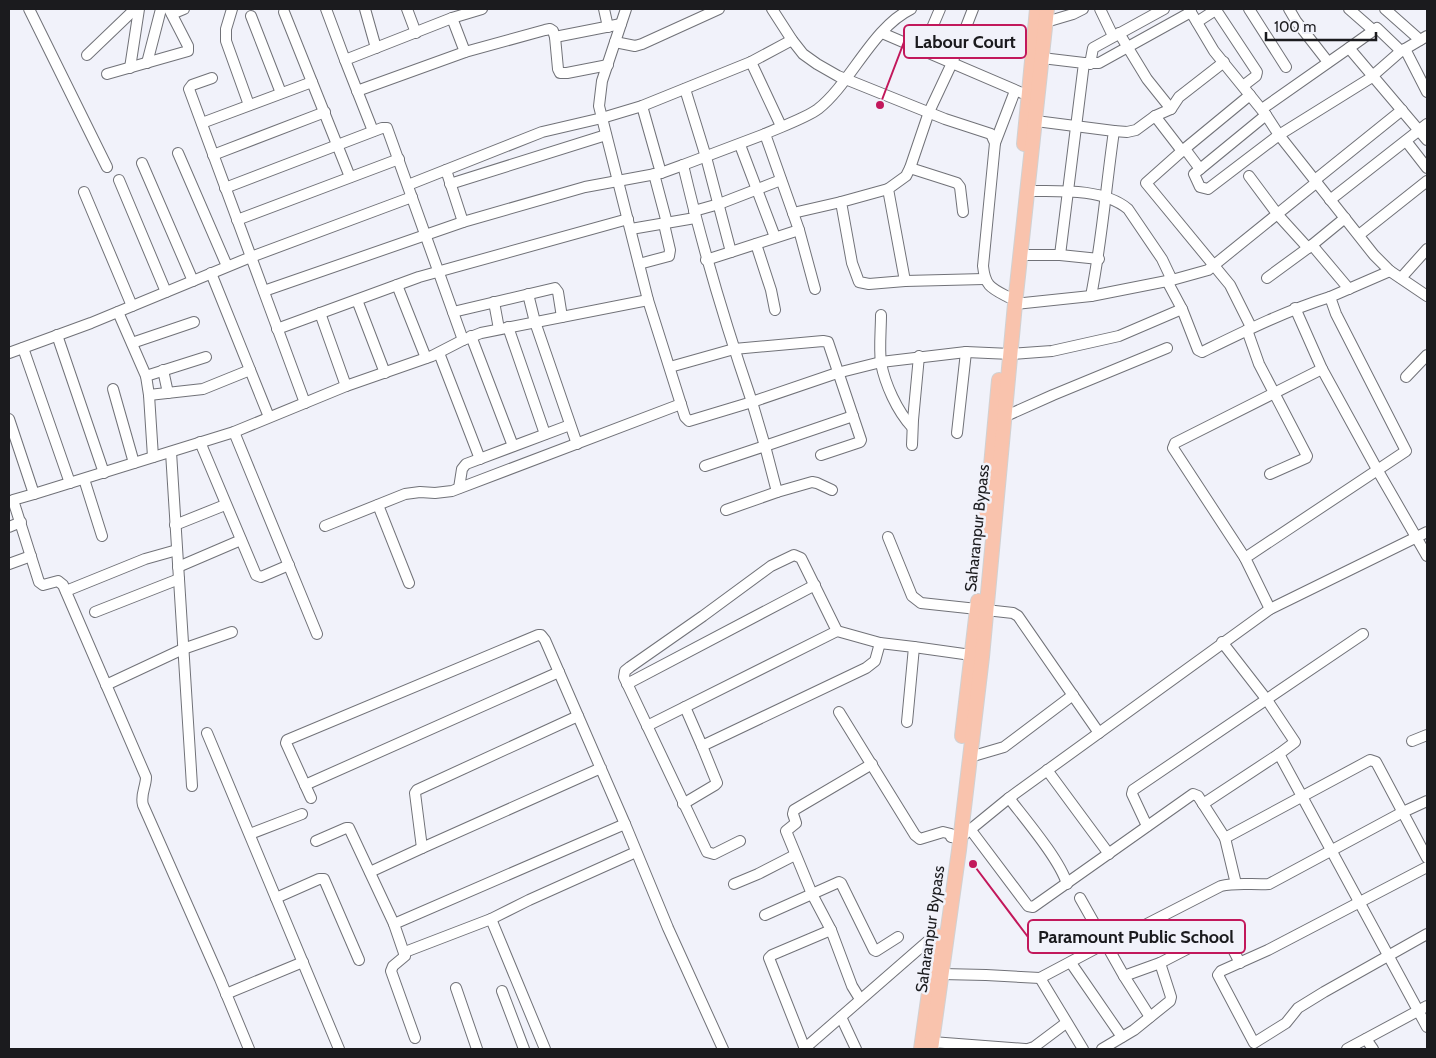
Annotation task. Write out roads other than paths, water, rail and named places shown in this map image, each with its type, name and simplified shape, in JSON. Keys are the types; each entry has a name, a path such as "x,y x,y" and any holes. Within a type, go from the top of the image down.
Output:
{"main road":[{"path":"1012,300 1022,93 1038,9"},
{"name":"Saharanpur Bypass","path":"928,1047 942,974 941,938 970,757 979,635 1006,416 1006,354 1028,191 1046,16"},
{"path":"982,610 1006,354"},
{"path":"958,834 972,655 979,635"},
{"path":"928,1047 941,938"}],"street":[{"path":"29,9 107,167"},
{"path":"87,55 137,9"},
{"path":"130,68 137,9"},
{"path":"147,63 161,9"},
{"path":"107,74 188,51 188,46 171,11 184,9"},
{"path":"232,9 226,29 226,41 249,105"},
{"path":"326,9 373,131"},
{"path":"364,9 376,48"},
{"path":"407,9 416,33"},
{"path":"345,60 416,33 455,14 482,9"},
{"path":"604,9 608,27"},
{"path":"626,9 602,81 599,98 602,118 648,300 684,418 690,422 837,373 881,362 919,356 966,352 1006,354 1052,351 1119,336 1182,309"},
{"path":"615,42 635,46 642,44 719,9"},
{"path":"772,9 803,54 817,64 845,78 929,112 991,134 995,143"},
{"path":"264,291 463,222 586,187 658,174 766,134 815,111 845,78 871,44 898,17 912,9"},
{"path":"923,49 940,9"},
{"path":"793,213 888,190 906,176 929,112 952,63 973,9"},
{"path":"1046,16 1073,14 1082,9"},
{"path":"1100,9 1116,35 1128,48 1147,79 1171,110"},
{"path":"1060,255 1076,126 1087,64 1093,48 1164,9"},
{"path":"1197,22 1217,9 1257,72 1256,76 1243,86"},
{"path":"1249,9 1286,67"},
{"path":"1289,9 1328,62"},
{"path":"1349,9 1373,30"},
{"path":"1384,9 1424,38 1403,50 1373,76 1279,135 1208,189 1200,186 1194,176 1264,112 1373,30 1379,29 1403,50 1427,92"},
{"path":"1042,58 1087,64 1099,63 1128,48 1190,10 1214,50 1374,255 1390,271 1427,296"},
{"path":"284,12 350,177"},
{"path":"455,14 464,52"},
{"path":"251,16 281,93"},
{"path":"556,37 621,24"},
{"path":"358,92 464,52 545,30 553,31 556,37 560,73 608,65"},
{"path":"882,33 1022,93 995,143 982,266 984,278 993,288 1012,300 1092,296 1208,270 1216,266 1278,215 1402,110"},
{"path":"408,185 542,132 602,118 642,106 751,62 792,40"},
{"path":"1350,48 1402,110 1423,127 1427,140"},
{"path":"751,62 781,126"},
{"path":"1036,121 1127,132 1136,130 1155,116 1171,110 1179,98 1224,62"},
{"path":"212,78 190,87 304,403"},
{"path":"202,123 312,82"},
{"path":"686,89 731,252"},
{"path":"1250,95 1146,183 1230,285 1249,329 1259,364 1307,456 1270,474"},
{"path":"639,264 669,256 670,250 658,174 642,106"},
{"path":"213,155 324,112"},
{"path":"1155,116 1200,169"},
{"path":"225,188 373,131 384,127 387,128 453,312 467,338 512,446"},
{"path":"1330,200 1423,127"},
{"path":"1092,296 1099,259 1114,130"},
{"path":"766,134 799,230 815,290"},
{"path":"450,184 606,135"},
{"path":"1406,141 1427,168"},
{"path":"740,145 775,237"},
{"path":"178,152 227,266"},
{"path":"237,220 399,159"},
{"path":"142,163 193,281"},
{"path":"683,165 706,260 752,402 777,492"},
{"path":"910,168 957,183 960,187 963,212"},
{"path":"446,170 463,222"},
{"path":"1249,176 1278,215 1349,289"},
{"path":"119,180 166,292"},
{"path":"277,329 438,272 629,224 665,224 695,215 781,180"},
{"path":"1359,235 1427,181"},
{"path":"888,190 905,281"},
{"path":"1028,191 1069,191 1106,197 1128,208 1162,260 1200,352 1295,308 1330,297 1390,271"},
{"path":"84,192 132,306"},
{"path":"9,353 118,312 227,266 412,197"},
{"path":"841,202 852,262 859,282 869,284 984,278"},
{"path":"1267,278 1310,247 1345,218"},
{"path":"706,260 799,230"},
{"path":"756,244 771,290 774,310"},
{"path":"1401,278 1427,249"},
{"path":"1020,255 1060,255 1099,259"},
{"path":"211,273 269,417"},
{"path":"397,285 426,358"},
{"path":"453,312 555,288 558,292 562,317"},
{"path":"528,294 534,322 577,444"},
{"path":"1244,558 1406,453 1336,314 1330,297"},
{"path":"358,300 385,373"},
{"path":"249,1049 143,805 142,798 146,777 66,591 61,582 58,581 46,585 41,584 11,500 234,432 346,386 439,353 467,338 504,328 648,300"},
{"path":"494,302 545,434"},
{"path":"1295,308 1322,369 1378,471 1423,535 1427,556"},
{"path":"118,312 146,376 153,457"},
{"path":"320,314 346,386"},
{"path":"881,315 881,362 888,387 903,415 912,426"},
{"path":"132,343 194,322"},
{"path":"57,335 104,472"},
{"path":"670,367 734,349 825,341 829,344 837,373 861,439 860,442 821,455"},
{"path":"23,348 70,483"},
{"path":"1006,416 1053,394 1167,348"},
{"path":"957,434 966,352"},
{"path":"439,353 480,459"},
{"path":"1406,378 1427,354"},
{"path":"146,376 206,356"},
{"path":"912,445 919,356"},
{"path":"1270,608 1244,558 1173,448 1173,445 1174,442 1322,369"},
{"path":"163,370 168,393"},
{"path":"149,395 203,389 250,370"},
{"path":"113,389 134,463"},
{"path":"325,526 413,492 446,492 459,488 681,404"},
{"path":"705,466 853,416"},
{"path":"9,419 34,494"},
{"path":"459,488 464,466 570,425"},
{"path":"234,432 317,634"},
{"path":"200,442 258,577 289,565"},
{"path":"170,452 192,786"},
{"path":"84,479 102,536"},
{"path":"726,510 812,482 832,490"},
{"path":"175,525 226,505"},
{"path":"378,505 408,583"},
{"path":"9,527 20,522"},
{"path":"958,834 1270,608 1423,535"},
{"path":"888,537 915,600 921,603 1013,613 1018,616 1099,733"},
{"path":"178,567 241,540"},
{"path":"66,591 145,559 177,550"},
{"path":"740,841 714,854 708,853 683,804 624,675 630,667 771,566 794,555 801,558 837,631"},
{"path":"9,564 31,556"},
{"path":"95,612 179,580"},
{"path":"627,684 815,585"},
{"path":"647,726 837,631 880,643 972,655"},
{"path":"106,685 183,649 232,632"},
{"path":"1147,826 1132,794 1133,790 1363,634"},
{"path":"311,798 286,743 287,740 541,635 545,640 601,768 668,928 723,1049"},
{"path":"1203,804 1293,745 1295,741 1267,700 1222,642"},
{"path":"702,746 866,668 875,662 880,643"},
{"path":"907,722 914,647"},
{"path":"305,785 559,672"},
{"path":"970,757 1004,747 1074,695"},
{"path":"683,804 717,782 685,707"},
{"path":"839,712 918,838 943,832 958,834 1028,906 1033,907 1193,794 1198,796 1225,838 1236,884"},
{"path":"422,848 415,793 417,790 578,716"},
{"path":"207,733 339,1049"},
{"path":"1412,741 1427,736"},
{"path":"1279,754 1388,957 1423,1008 1427,1027"},
{"path":"1225,838 1372,760 1376,762 1427,858"},
{"path":"860,999 852,986 831,930 812,894 786,831 796,823 793,814 794,810 872,764"},
{"path":"370,872 601,768"},
{"path":"1047,770 1109,854"},
{"path":"1009,798 1059,868 1066,884"},
{"path":"942,974 1040,978 1071,963 1106,942 1221,886 1269,884 1427,801"},
{"path":"250,834 302,814"},
{"path":"394,924 625,824"},
{"path":"316,841 349,828 405,952 404,958 392,966 391,971 415,1038"},
{"path":"405,952 491,919 636,852"},
{"path":"734,884 758,874 795,854"},
{"path":"1427,867 1221,971 1218,975 1250,1046 1286,1022 1298,1008 1427,934"},
{"path":"276,898 319,879 324,880 360,960"},
{"path":"765,915 836,882 841,883 874,950 876,951 898,937"},
{"path":"1080,898 1124,976 1150,1017"},
{"path":"491,919 544,1049"},
{"path":"831,930 769,958 804,1049 928,942 941,938"},
{"path":"1124,976 1160,963 1222,932 1240,963"},
{"path":"226,994 303,962"},
{"path":"1071,963 1122,1037"},
{"path":"1102,1049 1122,1037 1170,1001 1171,997 1160,963"},
{"path":"1040,978 1083,1049"},
{"path":"456,988 476,1049"},
{"path":"502,991 524,1049"},
{"path":"1347,1049 1423,1008"},
{"path":"842,1016 856,1049"},
{"path":"928,1047 1026,1049 1034,1047 1066,1023"},
{"path":"1366,1039 1373,1049"}],"place":[{"name":"Labour Court","path":"880,105"},
{"name":"Paramount Public School","path":"973,864"}]}
